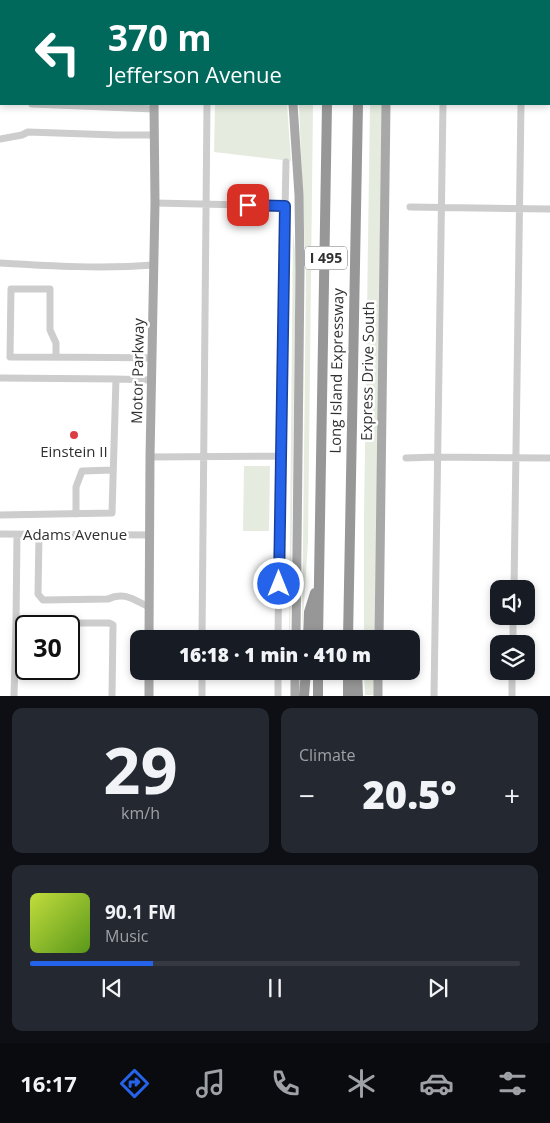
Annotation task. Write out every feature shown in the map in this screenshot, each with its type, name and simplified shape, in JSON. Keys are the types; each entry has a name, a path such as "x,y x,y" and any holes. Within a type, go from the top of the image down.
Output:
{"highway":[{"name":"Long Island Expressway","path":"318,630 326,271 327,105"},
{"name":"Long Island Expressway","path":"348,630 358,105"},
{"path":"308,630 309,612 319,577"},
{"path":"347,604 351,630"},
{"path":"304,696 305,680"},
{"path":"318,680 318,696"},
{"path":"348,680 348,696"},
{"path":"357,680 358,696"}],"main road":[{"path":"293,105 298,178 300,270 296,630"},
{"name":"Express Drive South","path":"379,630 386,105"},
{"name":"Motor Parkway","path":"149,630 151,380 155,203 154,106"},
{"path":"149,680 149,696"},
{"path":"295,680 295,696"},
{"path":"378,680 378,696"}],"street":[{"path":"93,105 154,106"},
{"path":"202,630 207,105"},
{"path":"434,696 443,105"},
{"path":"514,580 521,105"},
{"path":"0,139 22,136 28,132 107,135 154,134"},
{"path":"278,630 286,162"},
{"path":"155,203 285,206"},
{"path":"410,207 550,209"},
{"path":"0,263 131,267 154,265"},
{"path":"56,357 56,343 50,330 50,289 11,288 10,357 152,358"},
{"path":"0,378 151,380"},
{"path":"0,515 112,514 116,379"},
{"path":"150,457 280,456"},
{"path":"406,458 550,458"},
{"path":"76,514 76,487 82,471 114,470"},
{"name":"Adams Avenue","path":"0,534 150,536"},
{"path":"16,615 17,535"},
{"path":"39,535 38,594 43,600 108,599 116,595 123,595 150,607"},
{"path":"80,624 113,625 112,696"},
{"path":"14,696 15,660"},
{"path":"202,680 202,696"},
{"path":"278,680 278,696"},
{"path":"512,680 512,696"}],"shaded area":[{"path":"215,105 287,105 291,161 214,152"},
{"path":"299,105 313,105 308,542 302,630 306,277"},
{"path":"370,105 383,105 375,630 364,630"},
{"path":"293,231 296,261 289,630"},
{"path":"244,466 270,466 269,531 243,531"},
{"path":"364,680 375,680 374,695 365,695"}],"place":[{"name":"Einstein II","path":"74,435"}],"route":[{"path":"248,205 285,206 279,584"}]}
